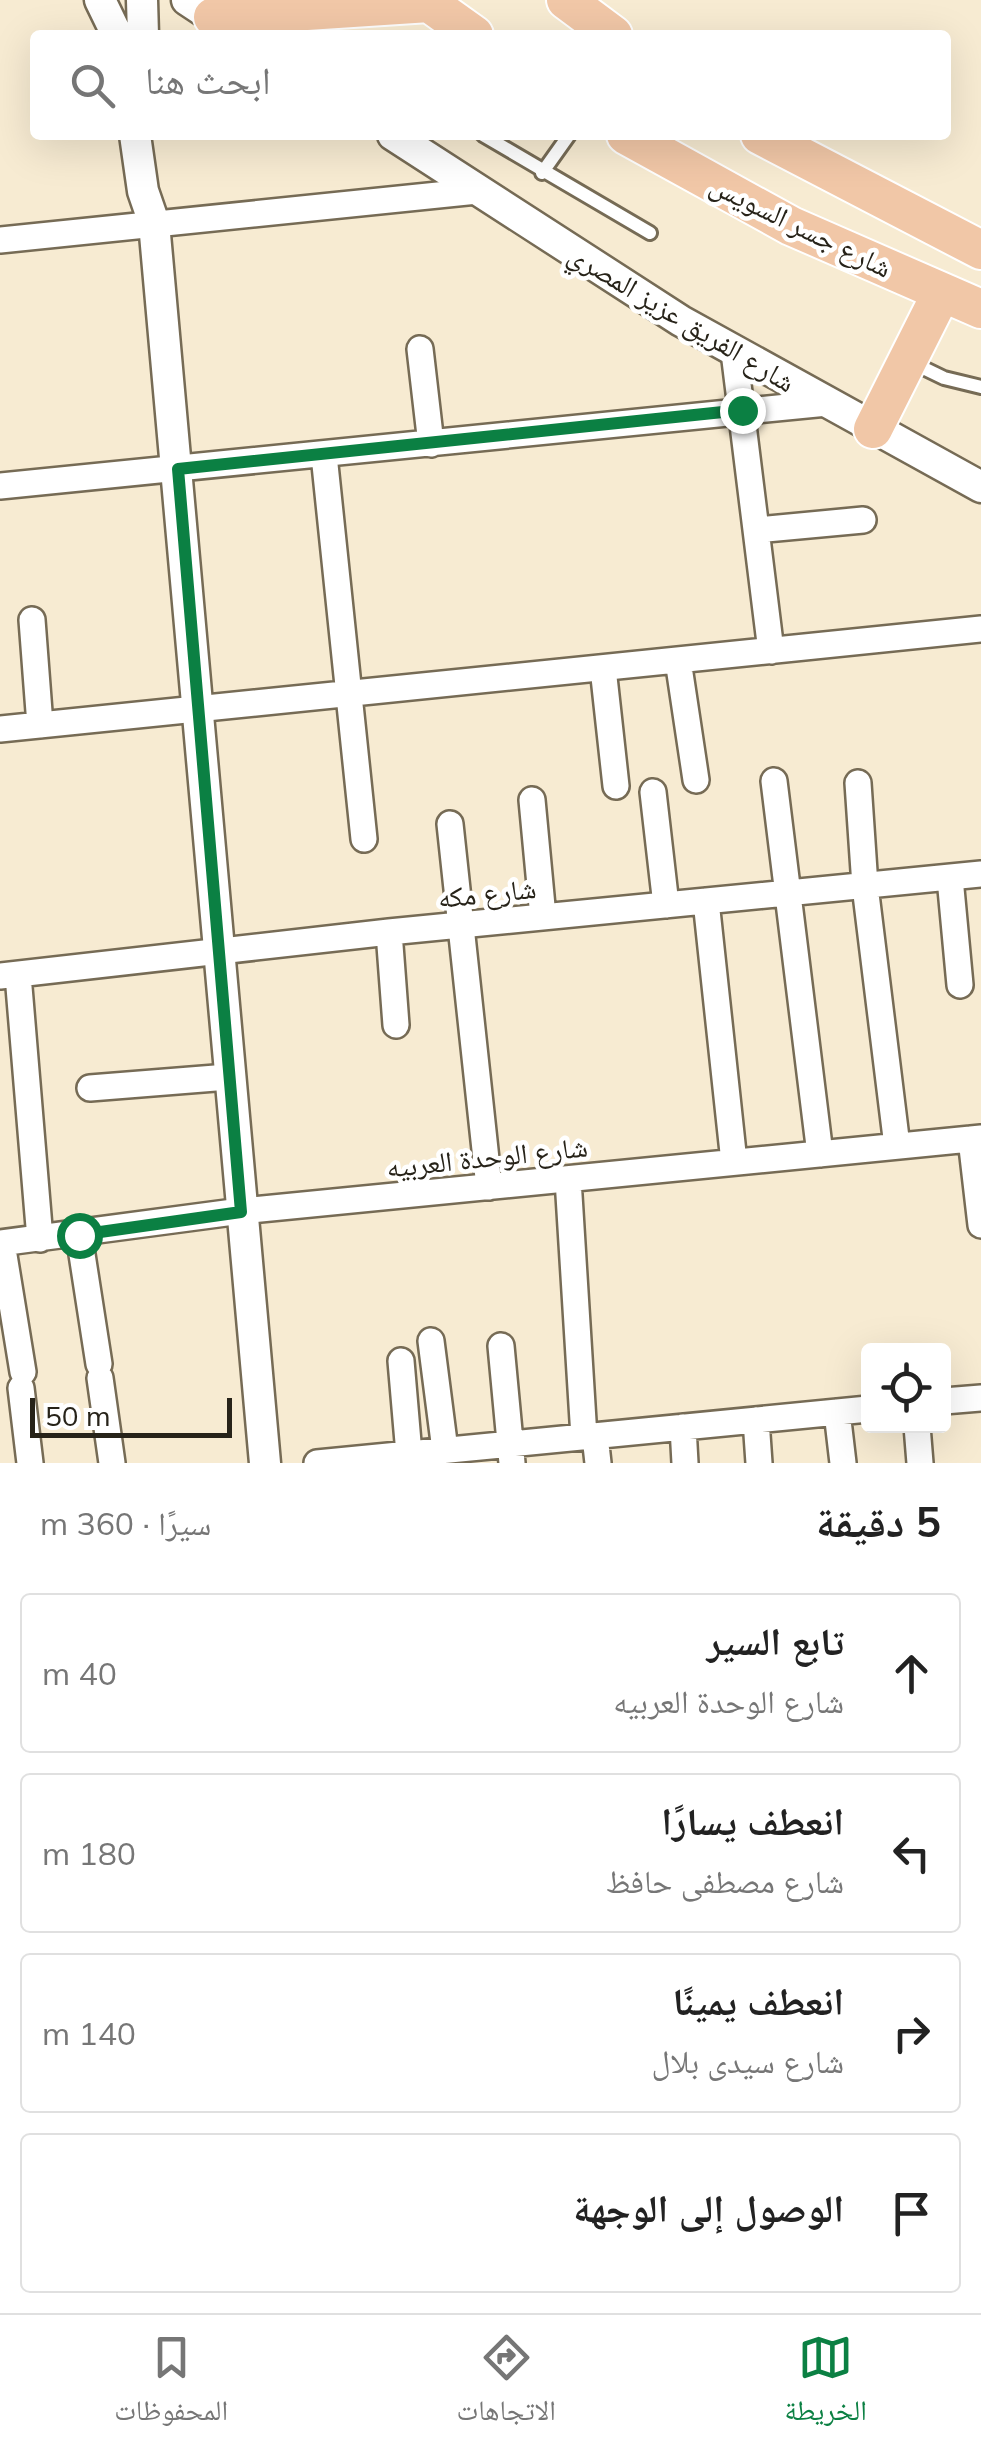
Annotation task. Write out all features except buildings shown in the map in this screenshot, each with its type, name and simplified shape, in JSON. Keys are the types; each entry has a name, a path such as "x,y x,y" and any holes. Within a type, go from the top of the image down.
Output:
{"main road":[{"path":"566,0 606,30"},
{"path":"213,17 427,2 467,30"},
{"name":"شارع جسر السويس","path":"635,140 790,226 981,309"},
{"name":"شارع جسر السويس","path":"770,140 981,250"},
{"path":"873,429 942,292"}],"street":[{"path":"100,0 115,30"},
{"path":"142,0 142,30"},
{"path":"136,140 143,191 154,223 201,709 228,1077 265,1463"},
{"path":"154,223 160,190 155,140"},
{"name":"شارع الفريق عزيز المصري","path":"401,140 734,352 981,486"},
{"path":"0,240 478,190"},
{"path":"420,349 431,444"},
{"path":"734,352 771,651"},
{"path":"0,486 827,403"},
{"path":"324,455 364,839"},
{"path":"757,530 863,520"},
{"path":"32,620 40,725"},
{"path":"0,729 981,629"},
{"path":"678,660 696,780"},
{"path":"602,668 616,786"},
{"path":"774,781 820,1154"},
{"path":"858,784 865,886 897,1146"},
{"path":"653,792 666,906"},
{"path":"532,800 543,917"},
{"path":"450,824 489,1187"},
{"name":"شارع مكه","path":"9,976 389,932 981,874"},
{"path":"950,878 960,985"},
{"path":"706,901 734,1162"},
{"path":"389,932 396,1025"},
{"path":"9,976 40,1239"},
{"path":"90,1088 228,1077"},
{"path":"976,1138 981,1225"},
{"name":"شارع الوحدة العربيه","path":"1,1243 241,1212 976,1138"},
{"path":"568,1179 590,1436 598,1463"},
{"path":"79,1235 112,1463"},
{"path":"1,1243 30,1463"},
{"path":"426,1455 431,1342"},
{"path":"502,1346 512,1454"},
{"path":"401,1361 426,1455"},
{"path":"951,1401 981,1398"},
{"path":"317,1463 512,1454 590,1436 861,1410"},
{"path":"837,1412 843,1463"},
{"path":"756,1420 759,1463"},
{"path":"683,1427 685,1463"},
{"path":"918,1433 920,1463"}],"lane":[{"path":"491,140 650,233"},
{"path":"542,173 565,140"},
{"path":"908,360 944,378 981,387"}],"route":[{"path":"79,1235 241,1212 178,469 742,410"}]}
